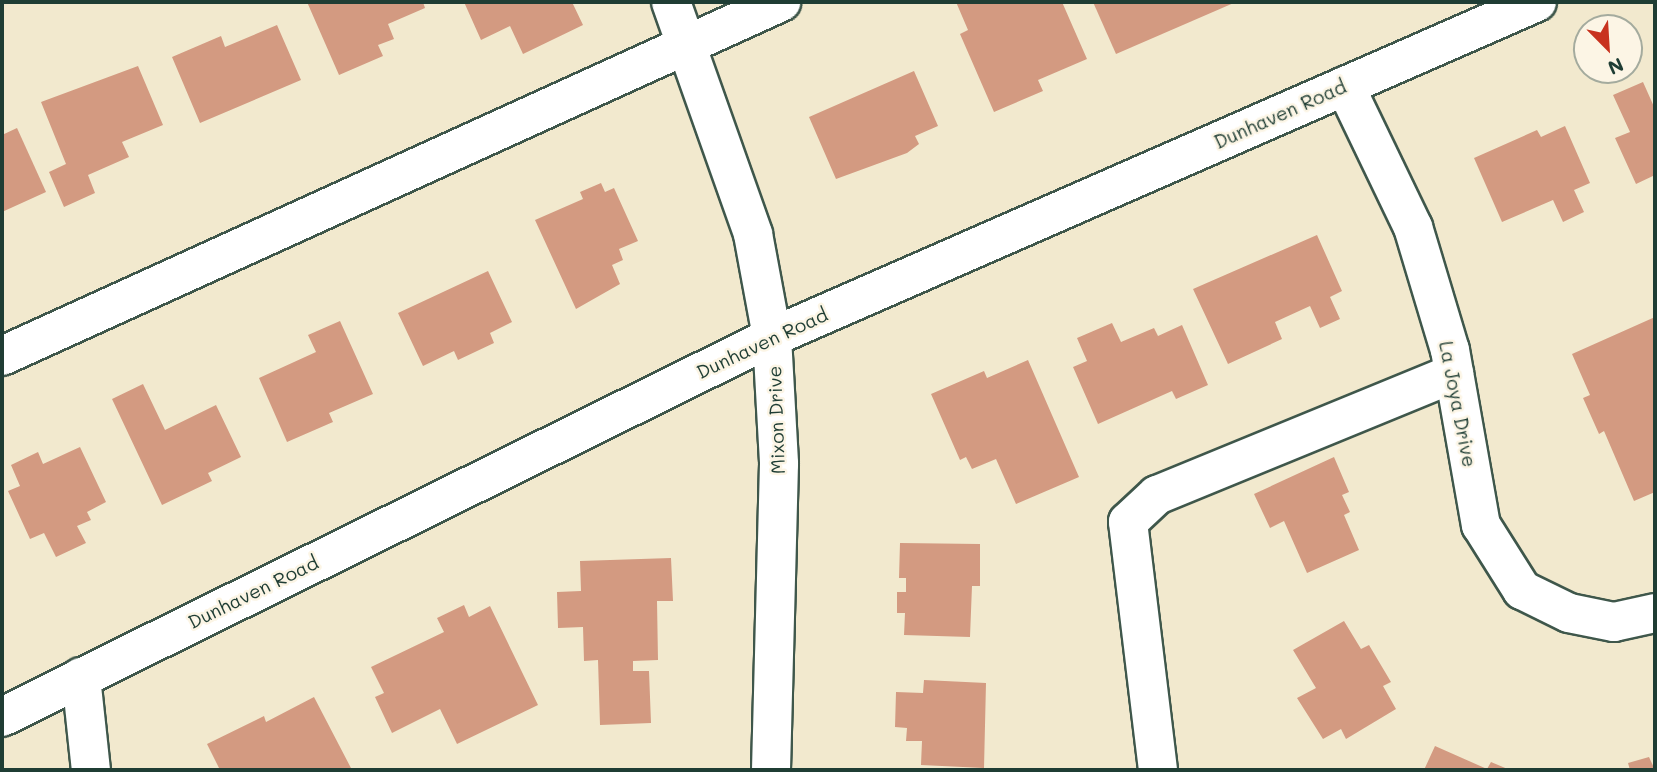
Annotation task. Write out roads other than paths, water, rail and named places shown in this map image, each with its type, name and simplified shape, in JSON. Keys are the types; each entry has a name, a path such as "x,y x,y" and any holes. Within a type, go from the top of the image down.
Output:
{"street":[{"name":"Mixon Drive","path":"671,2 689,43 753,234 772,337 779,464 771,770"},
{"path":"2,356 781,2"},
{"name":"Dunhaven Road","path":"2,717 772,337 1537,2"},
{"name":"La Joya Drive","path":"1345,86 1413,227 1454,373 1481,525 1522,590 1569,613 1614,622 1655,613"},
{"path":"1158,770 1128,522 1157,495 1454,373"},
{"path":"81,677 92,770"}]}
